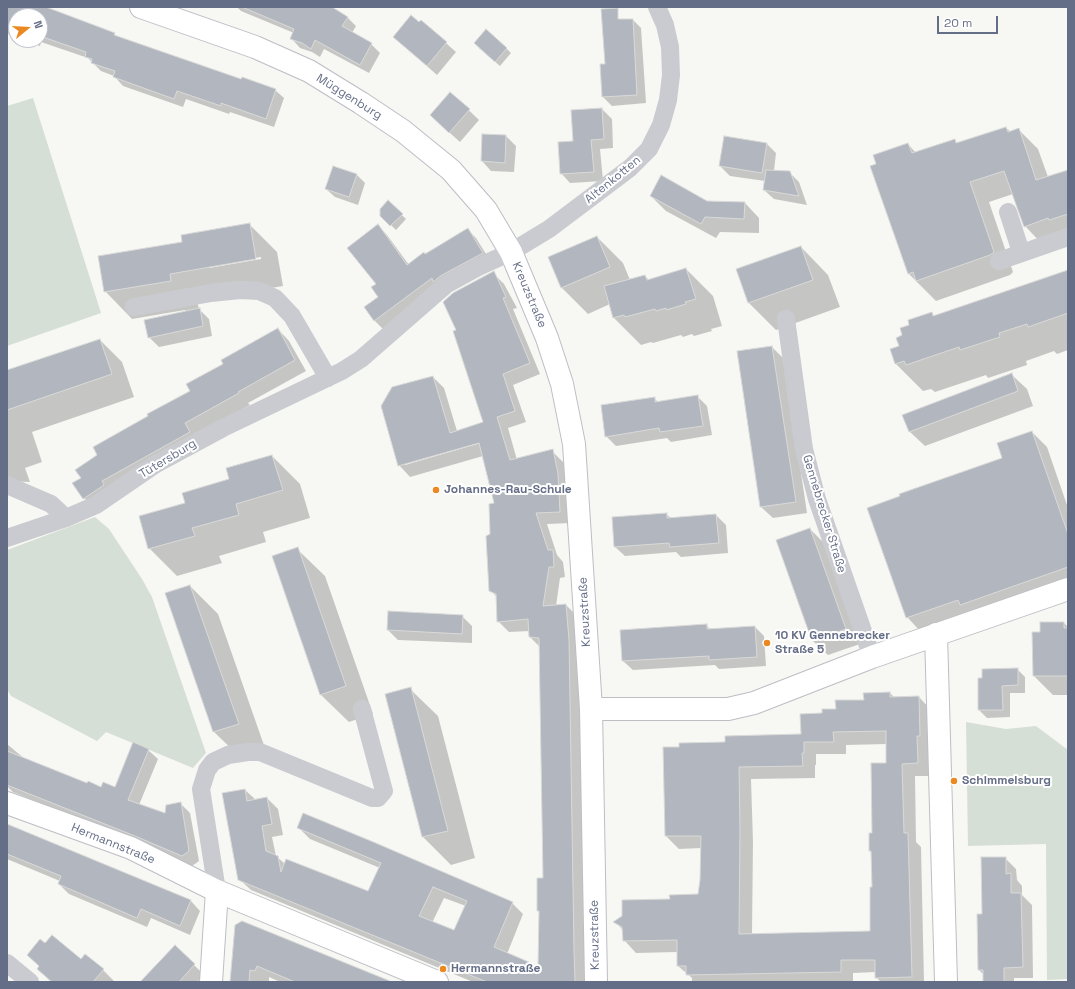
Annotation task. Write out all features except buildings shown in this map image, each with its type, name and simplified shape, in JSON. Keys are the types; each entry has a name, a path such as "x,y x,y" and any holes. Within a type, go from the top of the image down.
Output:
{"main road":[{"name":"Müggenburg","path":"141,7 255,47 309,71 361,103 402,131 450,170 486,210 511,252"},
{"name":"Kreuzstraße","path":"511,252 547,338 562,384 574,444 591,709 596,982"},
{"path":"591,709 728,709 754,703 872,657 1068,590"},
{"path":"936,634 946,982"},
{"name":"Hermannstraße","path":"7,803 131,848 217,891 437,982"},
{"path":"211,982 217,891"}],"street":[{"name":"Altenkotten","path":"511,252 549,229 630,168 649,150 661,125 668,100 671,75 670,47 665,25 657,7"},
{"path":"1008,212 1021,252"},
{"path":"998,261 1068,237"},
{"name":"Tütersburg","path":"7,538 66,518 96,505 156,464 223,428 342,371 361,359 447,284 478,267 511,252"},
{"path":"134,307 212,293 240,290 259,291 275,298 292,316 328,378"},
{"name":"Gennebrecker Straße","path":"786,319 804,449 817,499 872,657"},
{"path":"7,485 51,504 66,518"},
{"path":"217,891 201,789 207,770 213,762 228,755 260,752 269,754 372,798 378,798 384,791 362,709"},
{"path":"7,963 30,982"}],"shaded area":[{"path":"33,98 101,313 7,346 7,106"},
{"path":"95,517 109,529 152,597 206,753 193,768 106,732 97,741 11,696 7,689 7,550"},
{"path":"966,722 1006,729 1036,726 1068,750 1068,979 1047,980 1046,844 968,846"}],"place":[{"name":"Johannes-Rau-Schule","path":"436,490"},
{"name":"10 KV Gennebrecker Straße 5","path":"767,643"},
{"name":"Schimmelsburg","path":"954,781"},
{"name":"Hermannstraße","path":"443,969"}]}
